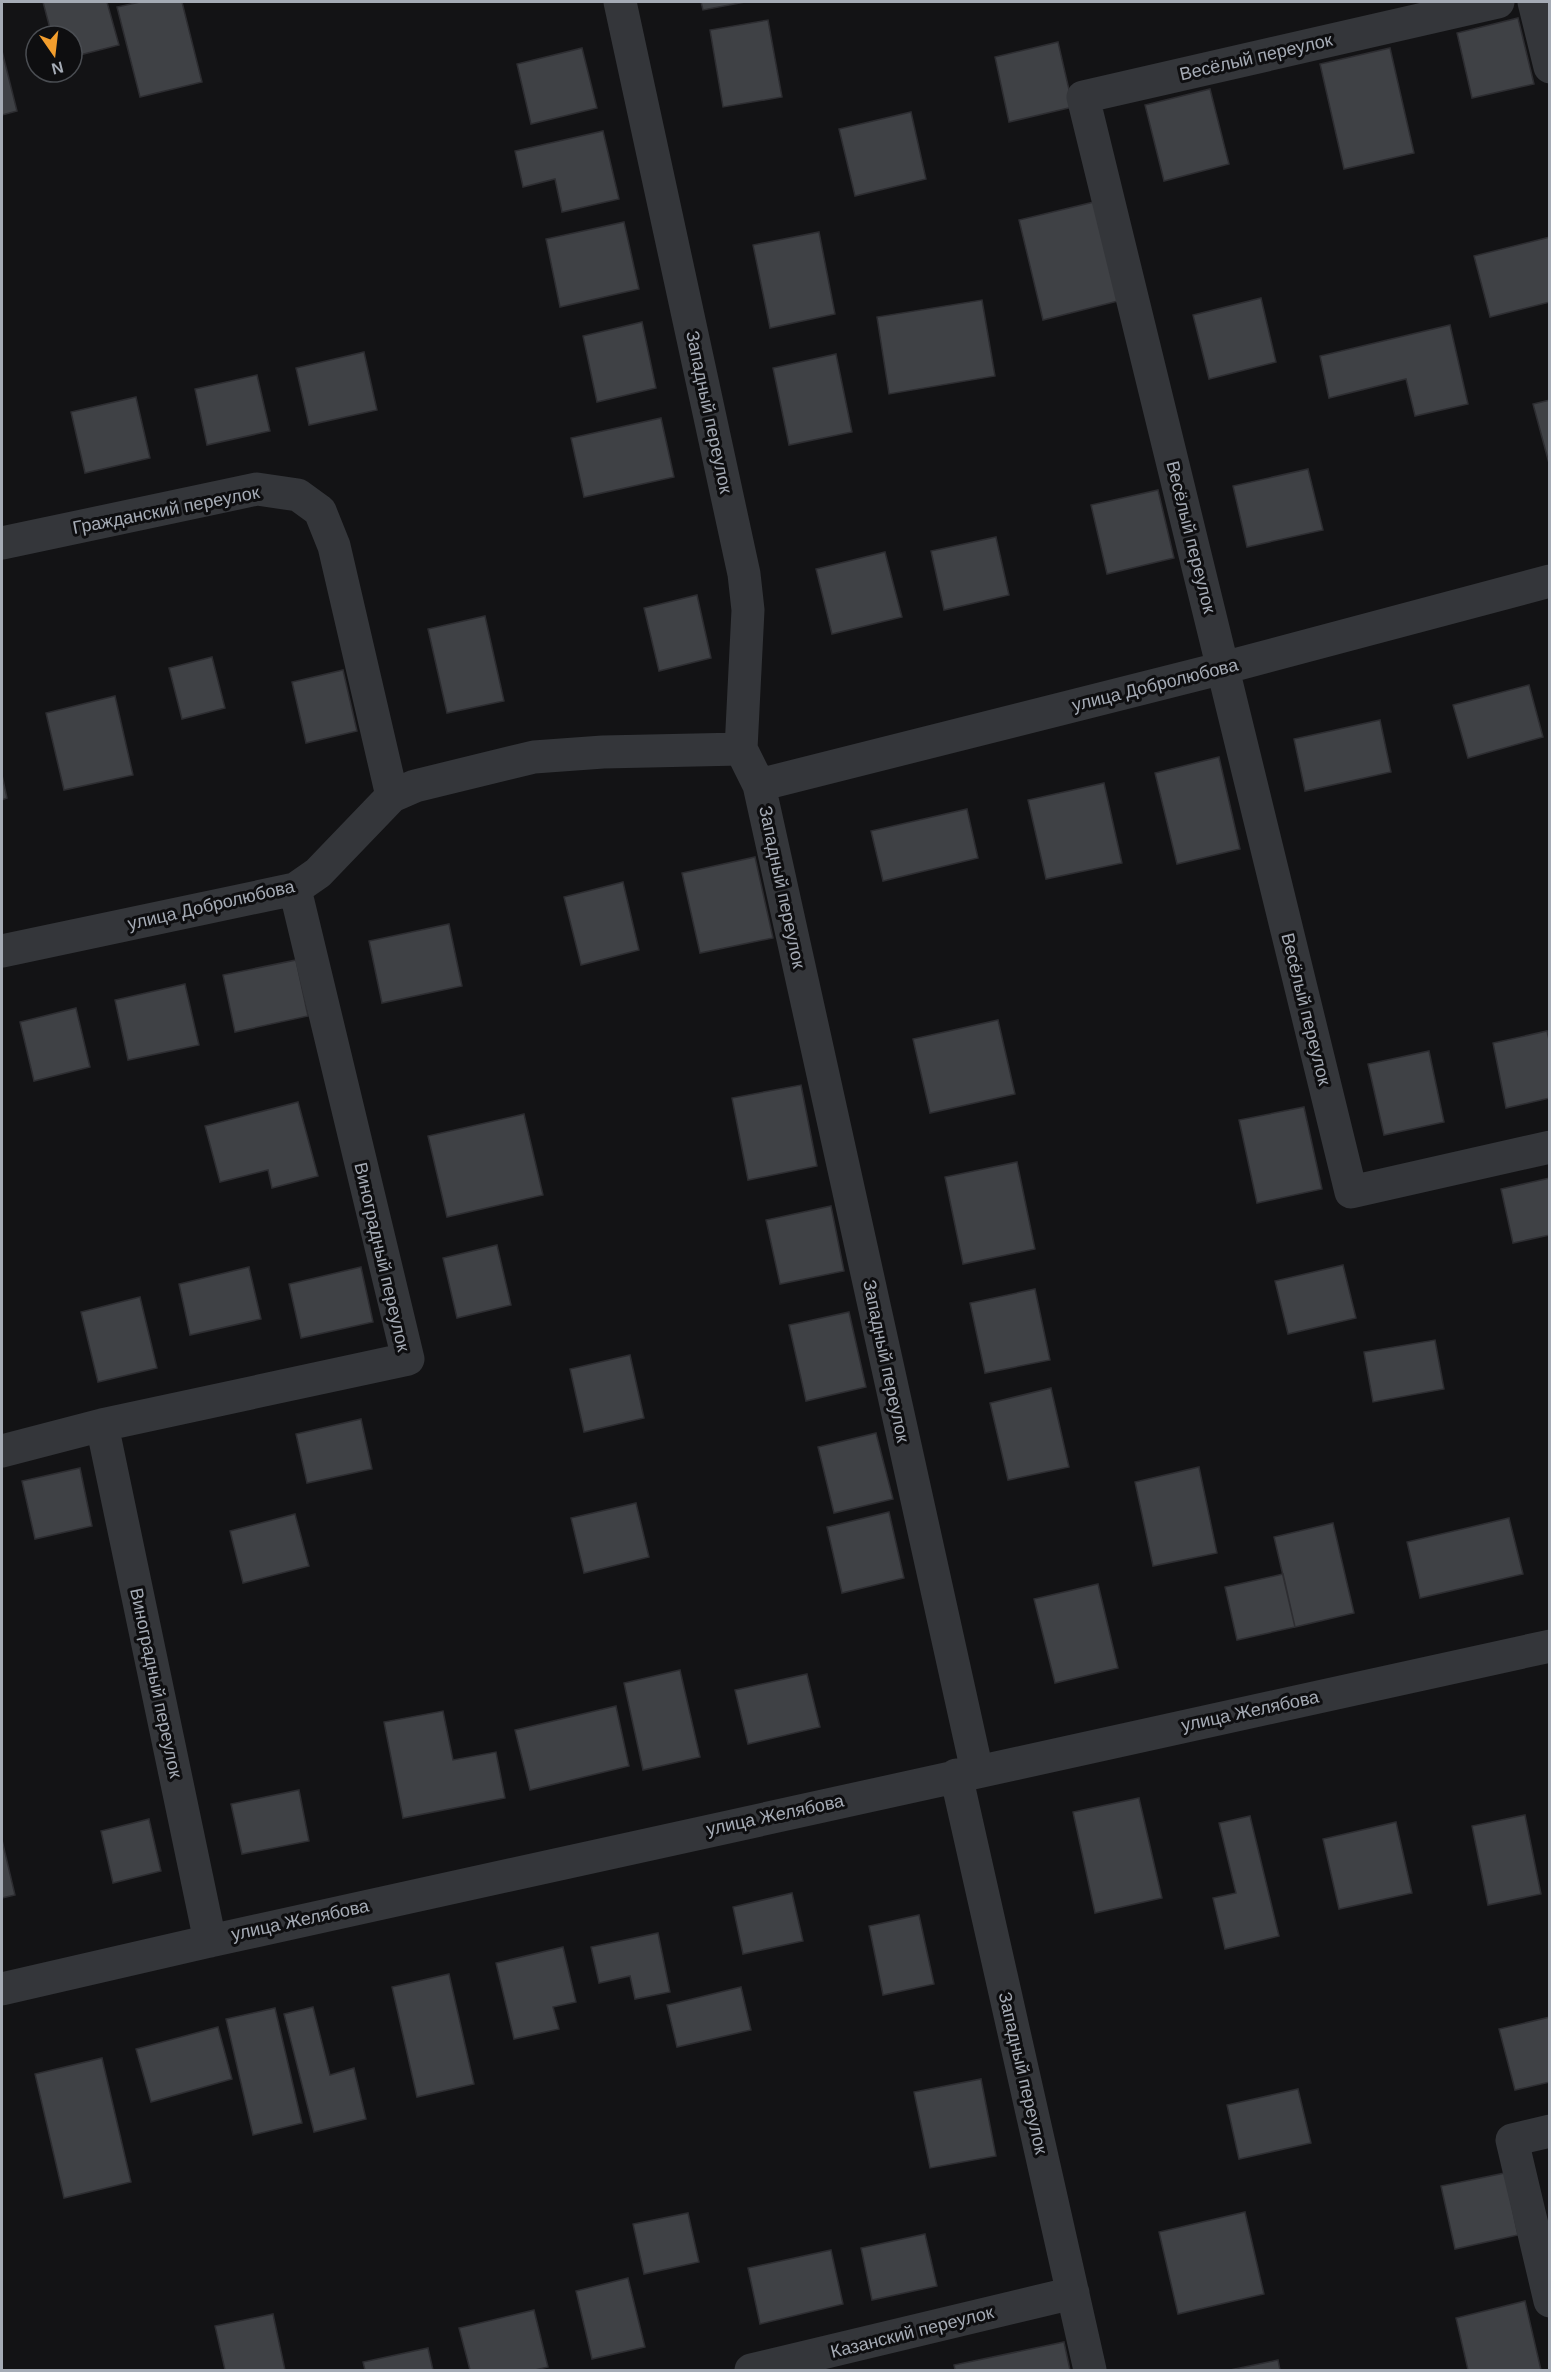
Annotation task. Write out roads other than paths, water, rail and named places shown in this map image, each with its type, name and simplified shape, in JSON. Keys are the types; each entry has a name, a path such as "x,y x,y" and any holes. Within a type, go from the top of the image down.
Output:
{"street":[{"name":"Западный переулок","path":"620,2 744,573 748,610 741,749 759,785 1090,2370"},
{"name":"Весёлый переулок","path":"1498,2 1083,97 1351,1192 1550,1147"},
{"path":"1534,2 1550,67"},
{"name":"Гражданский переулок","path":"2,543 257,489 298,495 320,511 334,546 392,796"},
{"name":"улица Добролюбова","path":"759,785 1223,668 1550,581"},
{"name":"улица Добролюбова","path":"2,951 295,889 318,873 392,796 415,786 534,757 603,752 741,749"},
{"name":"Виноградный переулок","path":"2,1451 102,1425 408,1359 295,889"},
{"name":"Виноградный переулок","path":"102,1425 210,1941"},
{"name":"улица Желябова","path":"2,1989 967,1773 1550,1646"},
{"path":"1550,2131 1512,2140 1550,2301"},
{"name":"Казанский переулок","path":"751,2370 1073,2293"}]}
